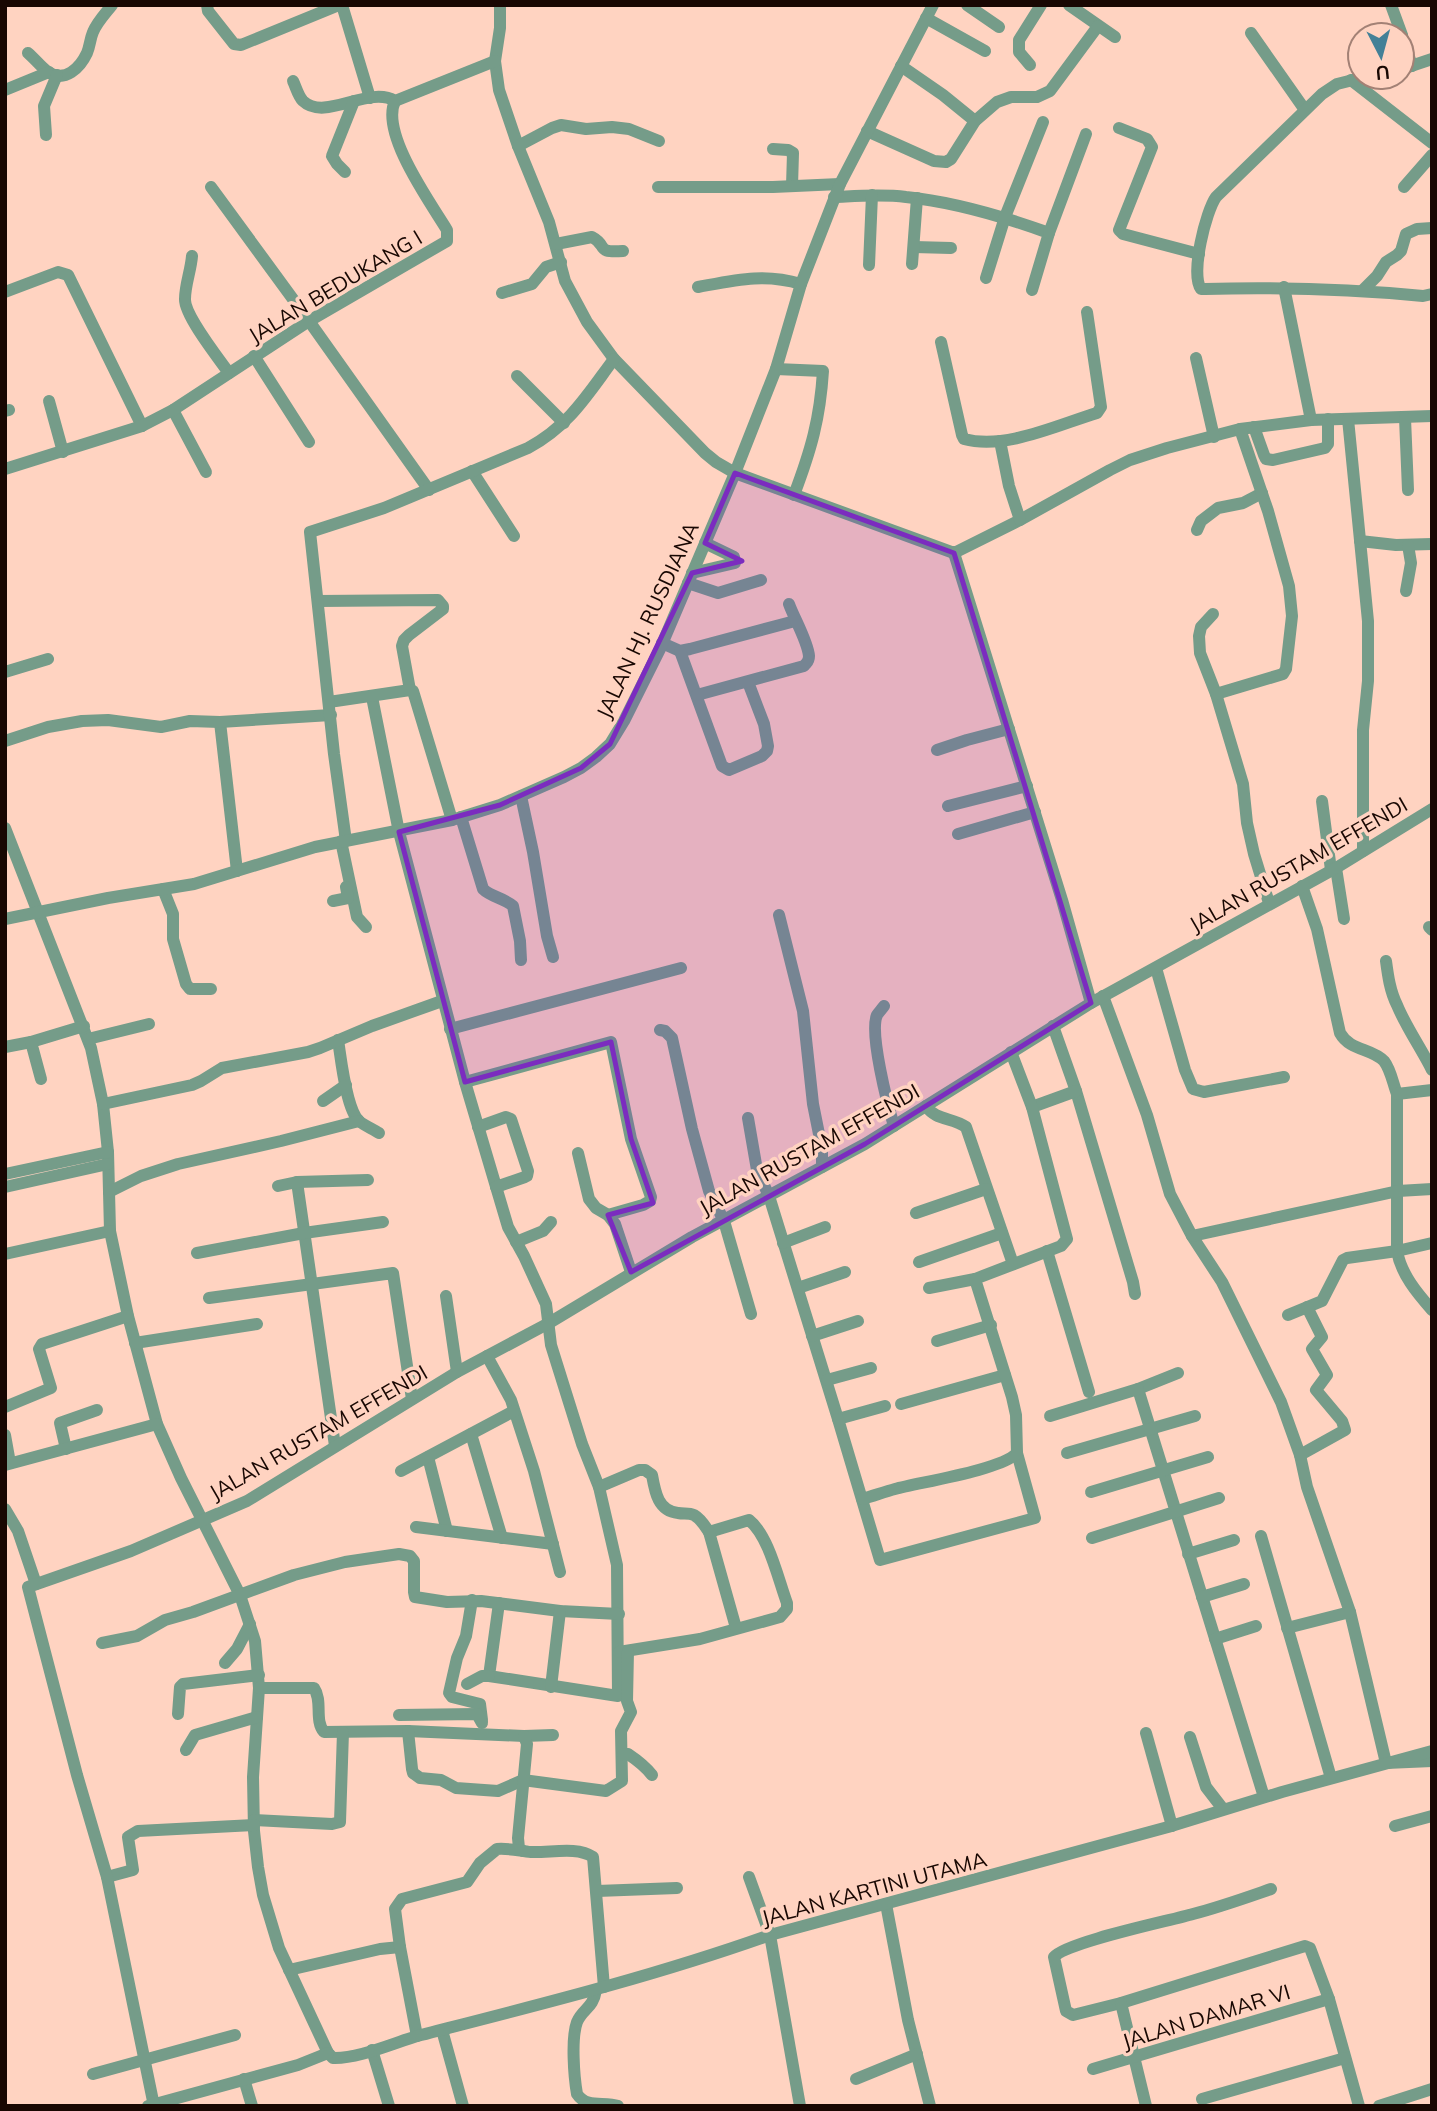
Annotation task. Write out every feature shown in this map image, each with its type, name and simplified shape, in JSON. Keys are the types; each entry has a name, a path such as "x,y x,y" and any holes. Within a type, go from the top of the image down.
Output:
{"street":[{"path":"5,90 53,74 64,75 79,68 88,52 97,24 112,5"},
{"path":"207,5 208,11 234,44 241,45 340,5 369,98"},
{"path":"500,5 495,61 502,104 549,222 565,281 576,303 587,323 614,359 698,446 716,462 735,473 954,553 1130,460 1240,429 1311,420 1432,416"},
{"name":"JALAN HJ. RUSDIANA","path":"5,919 194,884 316,846 399,832 457,818 500,805 582,768 610,744 662,643 735,473 776,369 802,284 834,197 933,5"},
{"path":"967,5 999,27"},
{"path":"1030,65 1019,52 1018,40 1041,5"},
{"path":"1075,7 1115,37"},
{"path":"926,18 985,51"},
{"path":"867,131 934,161 946,162 951,159 975,121 1003,99 1037,97 1051,91 1098,26"},
{"path":"1251,33 1305,110"},
{"path":"28,53 53,74"},
{"path":"293,80 300,98 310,105 331,106 381,96 395,101 495,61"},
{"path":"901,66 975,121"},
{"path":"46,135 44,106 53,74"},
{"path":"1346,82 1330,88 1305,110 1216,197 1209,208 1199,254 1197,284 1201,289 1283,287 1363,290 1423,296 1432,294"},
{"path":"1365,91 1432,143"},
{"path":"345,172 332,156 354,101"},
{"name":"JALAN BEDUKANG I","path":"5,470 142,426 173,410 309,321 447,241 447,230 406,164 394,125 392,107 395,101"},
{"path":"986,278 1005,217 1043,122"},
{"path":"518,146 561,125 586,129 629,129 659,141"},
{"path":"1119,128 1147,139 1152,147 1119,230 1123,234 1199,254"},
{"path":"1032,290 1049,233 1086,134"},
{"path":"773,149 789,150 793,153 792,186"},
{"path":"1404,187 1432,155"},
{"path":"658,187 840,184"},
{"path":"211,187 429,490"},
{"path":"834,197 872,195 917,198 973,208 1049,233"},
{"path":"869,265 872,195"},
{"path":"912,264 917,198"},
{"path":"1363,290 1377,276 1385,262 1398,255 1406,234 1418,229 1432,228"},
{"path":"556,244 592,237 607,252 623,251"},
{"path":"914,247 951,248"},
{"path":"192,256 185,295 186,306 229,373"},
{"path":"502,293 532,284 546,267 561,262"},
{"path":"5,292 58,272 68,275 142,426"},
{"path":"698,287 767,277 802,284"},
{"path":"1283,287 1311,420"},
{"path":"941,342 962,435 968,440 1000,441 1018,438 1097,413 1101,407 1087,312"},
{"path":"254,356 309,442"},
{"path":"1196,358 1214,437"},
{"path":"333,901 348,898 310,532 384,508 543,440 564,423 614,359"},
{"path":"776,369 823,371 821,404 811,450 794,495"},
{"path":"517,376 564,423"},
{"path":"49,401 63,452"},
{"path":"173,410 206,472"},
{"path":"1405,418 1408,490"},
{"path":"1254,427 1264,455 1269,460 1325,448 1328,444 1328,419"},
{"path":"1348,419 1368,621 1368,681 1363,730 1363,851"},
{"path":"1216,694 1280,675 1286,669 1292,623 1290,594 1262,493 1240,429"},
{"path":"1000,441 1009,486 1020,520"},
{"path":"472,471 514,536"},
{"path":"1197,530 1201,521 1218,508 1244,503 1262,493"},
{"path":"1360,541 1432,544"},
{"path":"690,578 735,563 734,557 705,543"},
{"path":"1406,591 1412,563 1408,545"},
{"path":"954,553 1066,915 1097,1000 1147,1115 1170,1194 1192,1236 1222,1282 1281,1402 1300,1455 1307,1487 1350,1612 1386,1763 1432,1761"},
{"path":"690,578 718,593 761,580"},
{"path":"318,601 438,600 443,606 443,609 404,640 402,646 410,690 414,694 483,889 513,906 521,960"},
{"path":"697,695 804,666 808,655 789,604"},
{"path":"1213,614 1201,627 1200,653 1216,694 1243,784 1247,822 1269,903"},
{"path":"662,643 680,651 795,621"},
{"path":"680,651 722,766 729,770 762,756 768,746 764,724 748,682"},
{"path":"5,673 48,659"},
{"path":"5,741 48,727 82,721 108,720 161,727 184,721 220,722 330,709 410,690"},
{"path":"372,697 399,832 464,1078 508,1227 546,1304 551,1345 582,1444 599,1487 617,1565 627,1701 631,1712 621,1731 622,1781 606,1791 523,1780 495,1791 456,1788 441,1780 420,1778 413,1773 408,1731"},
{"path":"220,722 237,871"},
{"path":"937,750 1009,729"},
{"path":"948,806 1027,786"},
{"path":"521,796 553,957"},
{"path":"1322,801 1344,919"},
{"name":"JALAN RUSTAM EFFENDI","path":"36,1584 131,1551 247,1500 457,1372 549,1323 631,1272 894,1126 1097,1000 1333,869 1432,809"},
{"path":"958,834 1035,813"},
{"path":"5,828 86,1032 103,1104 110,1231 128,1316 157,1424 240,1595 255,1641 259,1681 253,1777 258,1867 263,1895 279,1948 328,2053 298,2065 152,2105 107,1877 77,1775 28,1587 36,1584 18,1531 5,1508"},
{"path":"342,841 357,917 366,927"},
{"path":"1302,886 1317,929 1340,1034 1350,1045 1383,1061 1389,1071 1396,1094 1397,1251 1399,1262 1415,1290 1432,1310"},
{"path":"163,890 173,914 173,939 186,984 190,989 211,989"},
{"path":"779,915 803,1012 813,1104 822,1149 822,1167"},
{"path":"1386,961 1397,1006 1432,1070"},
{"path":"450,1029 681,968"},
{"path":"1156,968 1193,1089 1204,1092 1284,1077"},
{"path":"103,1104 192,1084 222,1069 307,1052 442,1001"},
{"path":"884,1006 877,1015 877,1044 894,1126"},
{"path":"5,1047 149,1024"},
{"path":"1053,1026 1076,1091 1135,1294"},
{"path":"660,1030 672,1038 709,1191 724,1220 751,1314"},
{"path":"338,1040 354,1113 379,1133"},
{"path":"464,1078 611,1041 631,1139 651,1197 648,1203 608,1215"},
{"path":"31,1042 41,1079"},
{"path":"929,1288 975,1279 1061,1246 1068,1239 1031,1107 1011,1052"},
{"path":"324,1101 346,1086"},
{"path":"1396,1094 1432,1090"},
{"path":"1031,1107 1076,1091"},
{"path":"926,1106 936,1116 966,1127 1013,1264"},
{"path":"109,1190 178,1164 281,1141 354,1113"},
{"path":"478,1126 506,1117 511,1119 528,1171 525,1177 496,1187"},
{"path":"748,1118 757,1170 769,1196 880,1560 1035,1518 1017,1453 1016,1415 975,1279"},
{"path":"578,1153 589,1199 615,1224 631,1272"},
{"path":"5,1174 108,1161"},
{"path":"5,1187 108,1161"},
{"path":"278,1186 297,1182 368,1180"},
{"path":"297,1182 335,1446"},
{"path":"915,1213 986,1189"},
{"path":"1192,1236 1398,1191 1432,1189"},
{"path":"197,1253 304,1233 383,1222"},
{"path":"516,1242 543,1231 551,1222"},
{"path":"783,1243 825,1227"},
{"path":"5,1254 110,1231"},
{"path":"919,1262 1002,1233"},
{"path":"1288,1315 1325,1297 1343,1260 1432,1242"},
{"path":"1047,1251 1089,1392"},
{"path":"798,1288 845,1272"},
{"path":"209,1298 393,1273 412,1399"},
{"path":"446,1296 457,1372"},
{"path":"1300,1455 1345,1430 1342,1421 1315,1390 1327,1375 1312,1352 1313,1346 1322,1337 1307,1307"},
{"path":"5,1407 51,1388 39,1349 42,1343 128,1316"},
{"path":"812,1336 858,1321"},
{"path":"135,1343 257,1324"},
{"path":"937,1341 991,1325"},
{"path":"487,1356 511,1400 534,1471 560,1572"},
{"path":"827,1380 871,1368"},
{"path":"1050,1416 1138,1389 1178,1373"},
{"path":"901,1404 1005,1375"},
{"path":"1138,1389 1264,1797"},
{"path":"838,1419 885,1406"},
{"path":"66,1449 60,1423 97,1410"},
{"path":"401,1471 514,1411"},
{"path":"1067,1453 1195,1416"},
{"path":"5,1435 8,1464 157,1424"},
{"path":"471,1434 502,1538"},
{"path":"863,1499 979,1469 1012,1458 1017,1453"},
{"path":"428,1457 447,1531"},
{"path":"1091,1492 1208,1457"},
{"path":"599,1487 645,1470 652,1475 655,1493 662,1505 672,1512 697,1517 709,1532 736,1628"},
{"path":"1092,1538 1219,1498"},
{"path":"624,1651 699,1639 780,1617 787,1609 763,1537 752,1522 746,1520 709,1532"},
{"path":"416,1527 553,1544"},
{"path":"1261,1536 1331,1778"},
{"path":"1188,1554 1234,1540"},
{"path":"102,1643 137,1636 165,1620 294,1575 345,1562 399,1554 410,1556 414,1561 415,1597 447,1602 472,1600 560,1611 619,1614"},
{"path":"1202,1597 1244,1584"},
{"path":"472,1600 466,1636 457,1658 449,1693 452,1698 480,1704 482,1734"},
{"path":"489,1676 499,1603"},
{"path":"551,1687 560,1611"},
{"path":"1287,1628 1350,1612"},
{"path":"225,1663 237,1649 250,1624"},
{"path":"1215,1639 1256,1626"},
{"path":"467,1684 482,1676 489,1676 618,1696 624,1651"},
{"path":"178,1714 180,1687 183,1684 259,1681 314,1688 318,1695 321,1731 408,1731 524,1737 553,1735"},
{"path":"398,1715 477,1714 482,1720"},
{"path":"186,1751 195,1735 257,1717"},
{"path":"107,1877 133,1870 128,1837 134,1832 254,1823 332,1825 340,1822 343,1732"},
{"path":"1146,1733 1172,1826"},
{"path":"523,1851 518,1845 518,1838 527,1744 524,1737"},
{"path":"1191,1737 1206,1787 1223,1809"},
{"name":"JALAN KARTINI UTAMA","path":"328,2053 333,2058 340,2058 600,1989 770,1935 1172,1826 1264,1797 1432,1751"},
{"path":"623,1755 628,1754 645,1765 652,1775"},
{"path":"1395,1826 1432,1816"},
{"path":"417,2036 395,1909 402,1899 467,1882 480,1863 497,1849 589,1854 593,1857 597,1891 600,1989 592,2005 577,2022 574,2037 577,2094 589,2104 618,2106"},
{"path":"749,1877 770,1935 800,2106"},
{"path":"597,1891 677,1888"},
{"path":"1271,1889 1195,1913 1088,1941 1056,1953 1054,1957 1066,2011 1076,2015 1298,1946 1310,1948 1329,1999 1359,2106"},
{"path":"886,1905 908,2020 930,2106"},
{"path":"289,1970 400,1947"},
{"name":"JALAN DAMAR VI","path":"1093,2069 1329,1999"},
{"path":"1121,2003 1146,2106"},
{"path":"443,2030 463,2106"},
{"path":"93,2074 235,2035"},
{"path":"372,2049 389,2106"},
{"path":"856,2079 917,2054"},
{"path":"1202,2099 1345,2058"},
{"path":"244,2079 252,2106"},
{"path":"1379,2106 1432,2089"},
{"path":"199,2091 204,2106"}],"highlighted area":[{"path":"735,473 954,553 1091,1003 865,1144 631,1272 608,1215 653,1203 631,1139 611,1042 465,1082 399,832 500,805 581,768 610,744 692,573 742,561 705,543"}]}
